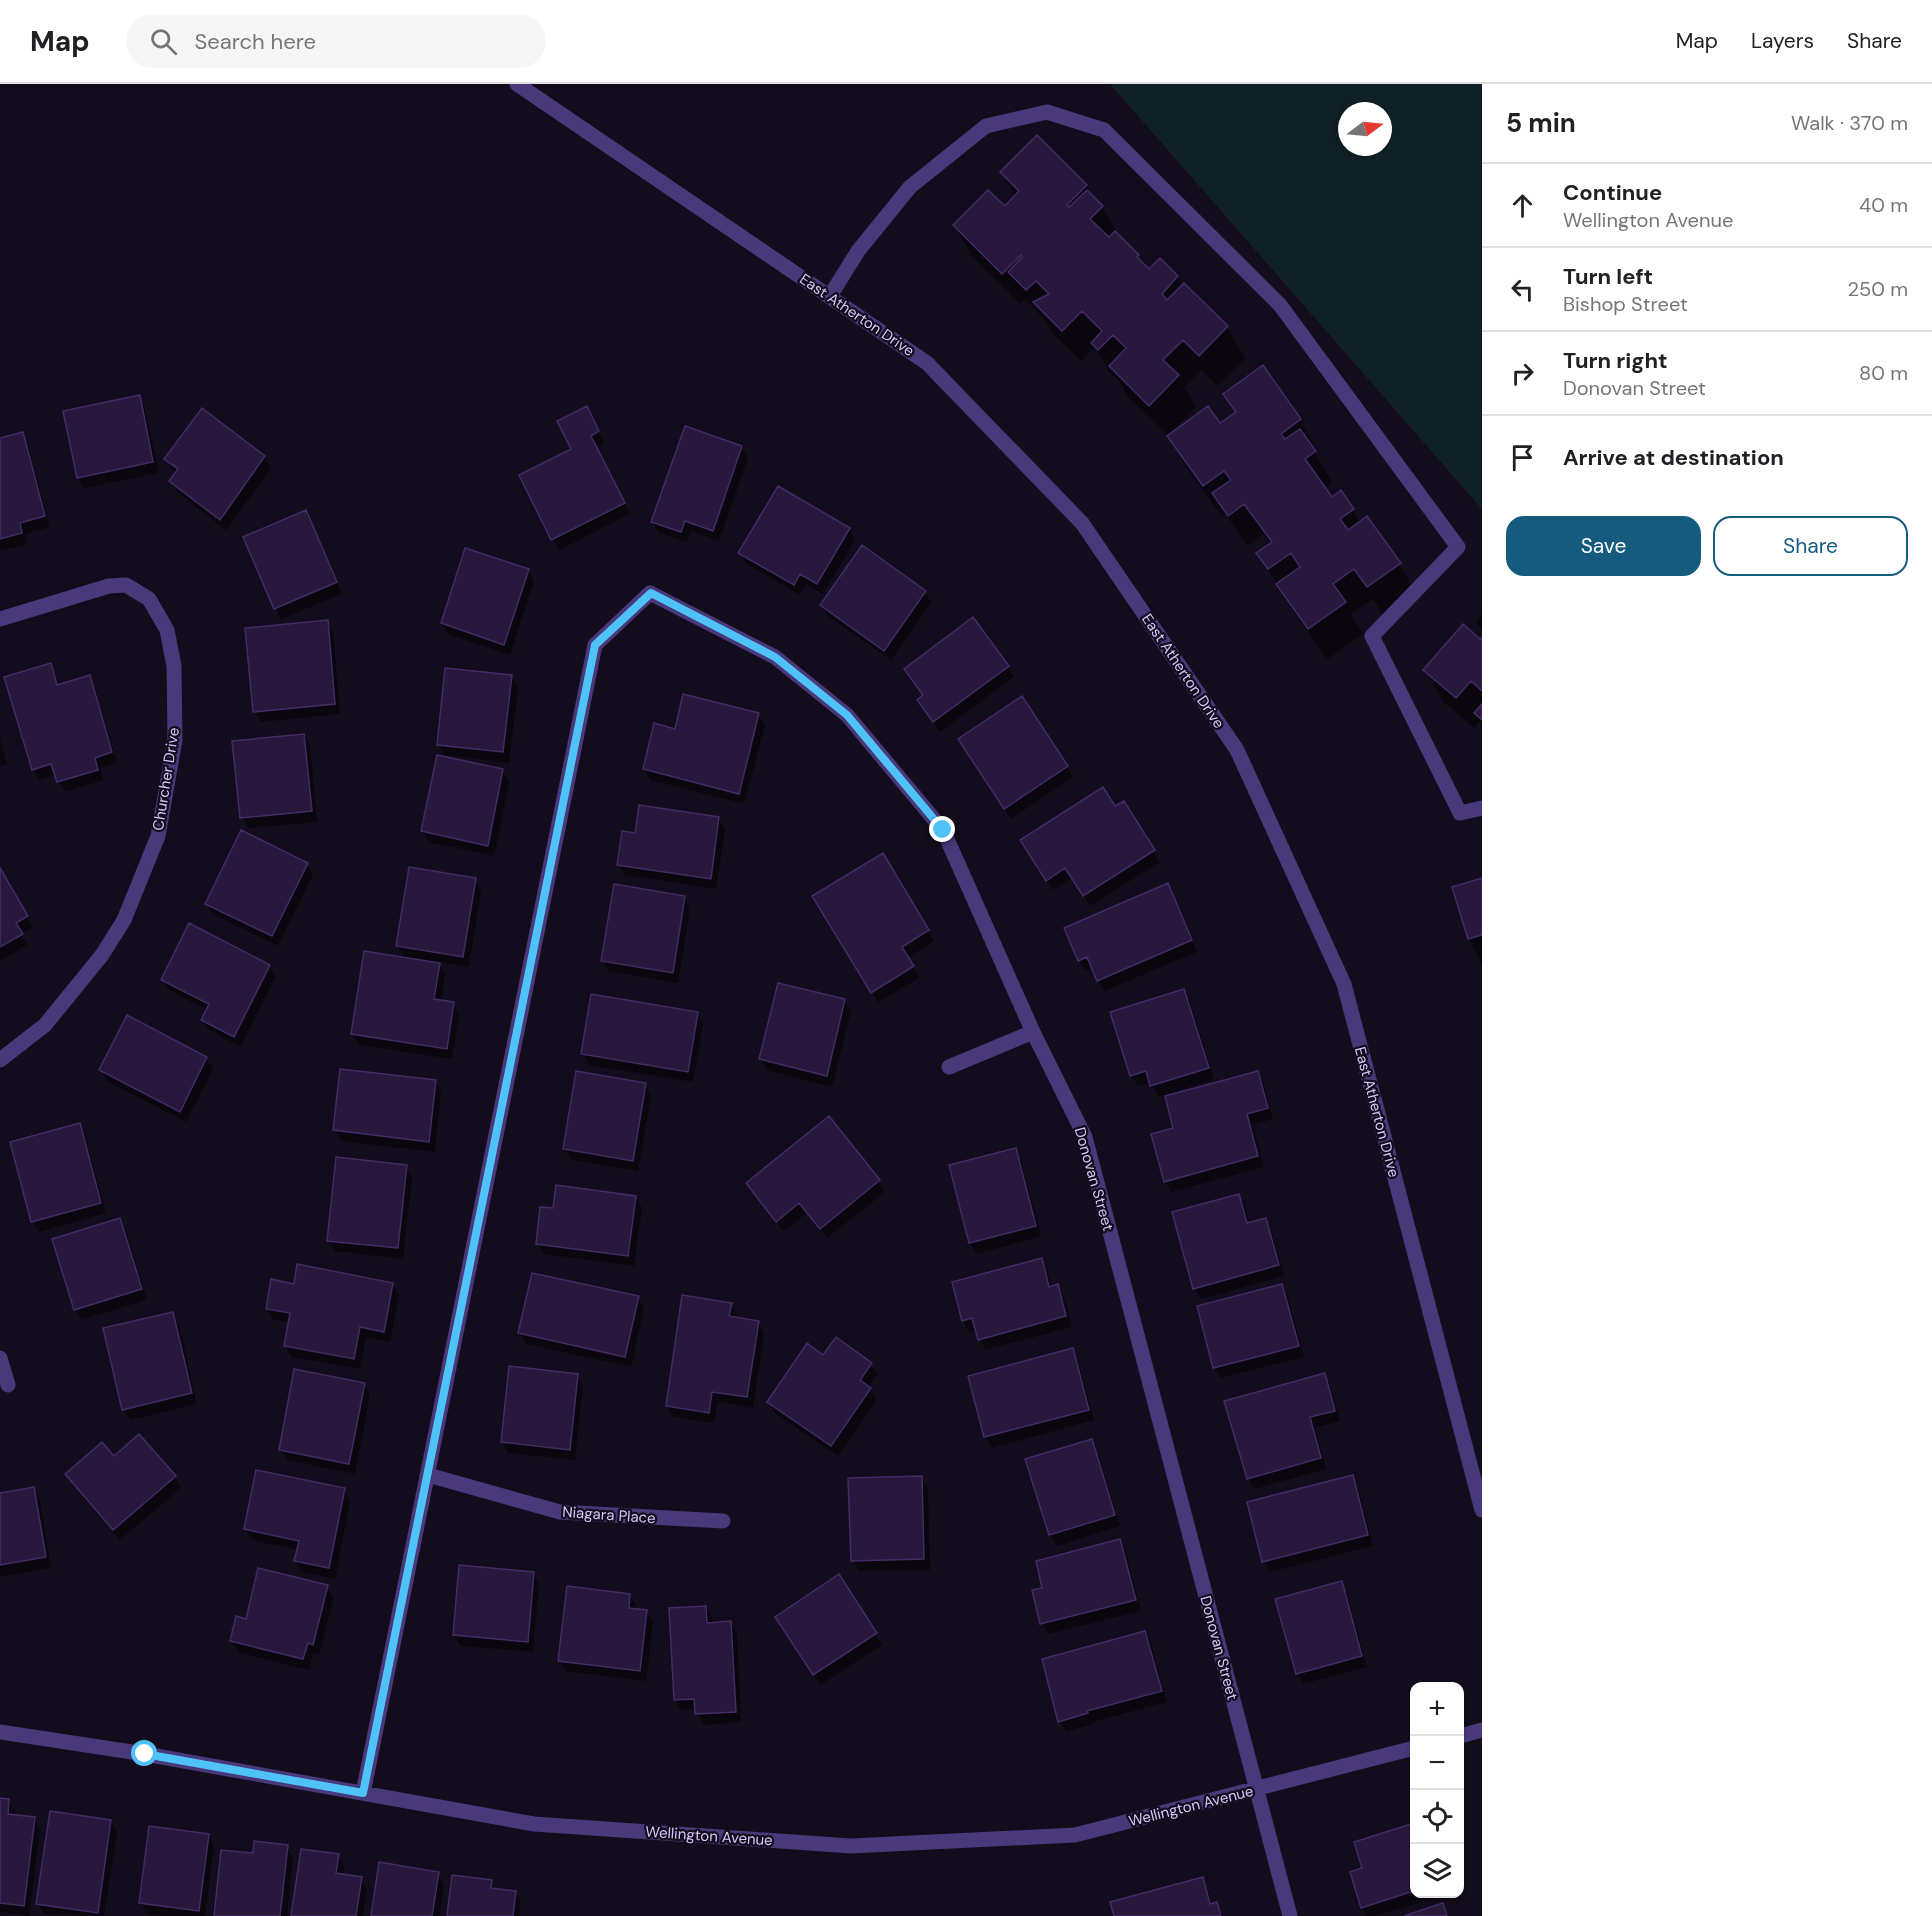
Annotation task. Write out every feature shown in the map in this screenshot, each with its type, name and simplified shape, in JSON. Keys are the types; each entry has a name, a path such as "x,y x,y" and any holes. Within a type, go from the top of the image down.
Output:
{"street":[{"name":"East Atherton Drive","path":"517,84 927,363 1082,523 1237,750 1344,984 1482,1510"},
{"path":"830,296 858,251 910,188 986,126 1047,112 1104,130 1281,305 1458,547 1372,636 1460,813 1482,808"},
{"name":"Churcher Drive","path":"0,619 109,586 126,585 149,599 167,630 174,666 175,740 158,836 124,920 102,955 45,1025 0,1060"},
{"name":"Donovan Street","path":"428,1476 595,645 651,593 775,657 847,715 943,830 1033,1032 1085,1137 1290,1916"},
{"path":"949,1067 1033,1032"},
{"path":"0,1358 8,1385"},
{"path":"363,1793 428,1476"},
{"name":"Niagara Place","path":"428,1476 560,1512 723,1521"},
{"path":"1464,1735 1482,1730"},
{"name":"Wellington Avenue","path":"0,1732 145,1754 534,1824 851,1846 1074,1835 1410,1749"}],"shaded area":[{"path":"1110,84 1482,84 1482,509"}],"building":[{"path":"1037,135 1087,185 1067,205 1069,207 1087,190 1103,206 1090,219 1109,237 1115,231 1139,255 1137,257 1149,269 1160,258 1178,276 1162,294 1167,300 1184,283 1228,326 1199,356 1183,340 1163,360 1179,375 1149,406 1109,366 1126,348 1113,335 1098,350 1091,343 1102,331 1082,311 1062,331 1033,302 1049,294 1036,281 1026,290 1008,272 1022,257 1021,255 1002,274 953,225 988,190 1005,206 1019,191 1000,172"},
{"path":"1263,365 1301,419 1281,434 1285,439 1300,429 1316,451 1305,459 1332,497 1341,490 1354,509 1340,519 1348,530 1367,516 1401,563 1367,587 1354,569 1333,584 1346,602 1308,629 1276,584 1300,567 1291,553 1268,569 1256,553 1272,542 1244,504 1228,516 1212,493 1231,480 1224,471 1203,486 1167,436 1208,406 1220,423 1236,412 1223,394"},
{"path":"140,395 153,462 77,478 63,411"},
{"path":"587,406 599,431 591,436 625,503 551,540 519,475 571,449 557,421"},
{"path":"202,408 265,456 220,520 169,481 178,469 164,459"},
{"path":"685,426 742,446 713,531 685,521 681,532 651,522"},
{"path":"23,432 45,516 20,523 22,533 0,539 0,438"},
{"path":"778,486 850,528 817,584 800,574 794,585 738,553"},
{"path":"306,510 337,582 274,609 243,537"},
{"path":"862,545 926,591 884,651 820,605"},
{"path":"465,548 529,569 504,645 441,623"},
{"path":"973,617 1009,666 933,722 917,700 923,695 904,669"},
{"path":"328,620 335,704 253,712 245,628"},
{"path":"1463,624 1480,639 1482,637 1482,691 1471,681 1456,698 1423,670"},
{"path":"51,663 57,685 90,675 112,752 95,758 98,770 57,782 51,764 32,770 4,677"},
{"path":"445,668 512,675 503,752 437,745"},
{"path":"683,694 759,713 739,794 643,769 654,723 675,729"},
{"path":"1022,696 1068,766 1004,809 958,739"},
{"path":"1482,704 1482,720 1474,713"},
{"path":"304,734 312,811 240,818 232,741"},
{"path":"437,755 503,769 488,846 421,831"},
{"path":"1103,787 1115,806 1124,801 1155,850 1083,896 1065,868 1046,881 1020,840"},
{"path":"639,805 719,817 711,879 617,865 622,831 635,833"},
{"path":"241,830 308,863 272,936 205,904"},
{"path":"883,853 929,930 902,947 914,966 871,993 812,896"},
{"path":"409,867 476,878 463,957 396,946"},
{"path":"0,868 28,916 16,923 23,934 0,947"},
{"path":"1482,878 1482,935 1468,939 1452,887"},
{"path":"1168,883 1192,940 1097,981 1087,957 1078,961 1064,928"},
{"path":"614,884 685,896 673,973 601,961"},
{"path":"189,923 270,965 234,1037 201,1020 209,1004 161,980"},
{"path":"364,951 440,963 434,999 454,1002 447,1049 351,1034"},
{"path":"778,983 845,999 827,1076 759,1059"},
{"path":"1184,989 1209,1068 1150,1086 1146,1071 1130,1076 1110,1012"},
{"path":"591,994 698,1012 688,1072 581,1054"},
{"path":"127,1015 207,1057 180,1112 99,1070"},
{"path":"340,1069 436,1080 429,1142 333,1130"},
{"path":"576,1071 646,1083 633,1161 563,1149"},
{"path":"1258,1071 1268,1108 1247,1114 1258,1156 1164,1182 1151,1134 1173,1128 1165,1096"},
{"path":"829,1116 880,1180 820,1229 799,1203 776,1222 746,1183"},
{"path":"80,1123 101,1203 31,1222 10,1142"},
{"path":"1016,1148 1036,1226 969,1243 949,1165"},
{"path":"336,1157 407,1165 398,1248 327,1241"},
{"path":"556,1185 636,1196 628,1256 536,1244 540,1207 553,1208"},
{"path":"1239,1194 1247,1223 1266,1218 1279,1265 1193,1289 1172,1212"},
{"path":"120,1218 142,1289 74,1310 52,1239"},
{"path":"1042,1258 1049,1287 1058,1284 1066,1316 978,1340 972,1318 962,1321 952,1282"},
{"path":"297,1264 393,1283 384,1332 360,1327 354,1359 284,1346 290,1313 266,1309 271,1279 294,1284"},
{"path":"532,1273 639,1296 625,1357 518,1333"},
{"path":"1282,1284 1299,1346 1213,1368 1197,1306"},
{"path":"682,1295 732,1303 729,1316 759,1321 747,1397 712,1392 709,1413 666,1406"},
{"path":"173,1312 192,1393 122,1410 103,1328"},
{"path":"836,1337 872,1363 860,1380 871,1388 831,1446 767,1402 807,1343 823,1355"},
{"path":"1073,1348 1089,1410 984,1437 968,1376"},
{"path":"509,1366 578,1374 570,1450 501,1442"},
{"path":"294,1369 365,1383 349,1464 279,1450"},
{"path":"1325,1373 1335,1411 1310,1417 1321,1458 1247,1479 1224,1401"},
{"path":"139,1434 176,1476 113,1530 65,1474 102,1442 114,1456"},
{"path":"1092,1439 1115,1515 1049,1535 1025,1459"},
{"path":"256,1470 345,1488 329,1568 294,1561 299,1541 244,1529"},
{"path":"1353,1475 1368,1535 1262,1562 1247,1502"},
{"path":"922,1476 924,1559 851,1561 848,1478"},
{"path":"34,1487 46,1557 0,1565 0,1493"},
{"path":"1120,1539 1136,1600 1040,1624 1032,1590 1042,1588 1036,1561"},
{"path":"459,1565 534,1572 528,1642 453,1635"},
{"path":"258,1568 328,1585 313,1645 308,1643 303,1659 230,1641 236,1616 246,1619"},
{"path":"839,1574 877,1633 813,1675 775,1617"},
{"path":"1342,1581 1362,1656 1296,1674 1275,1599"},
{"path":"567,1586 630,1594 629,1608 647,1610 640,1671 558,1661"},
{"path":"706,1606 707,1623 731,1621 736,1712 695,1714 694,1699 674,1700 669,1608"},
{"path":"1145,1631 1162,1691 1087,1711 1088,1713 1058,1722 1042,1659"},
{"path":"0,1798 9,1799 8,1814 35,1817 24,1906 0,1903"},
{"path":"50,1811 111,1820 98,1913 36,1904"},
{"path":"1410,1824 1410,1892 1361,1908 1350,1872 1362,1868 1354,1842"},
{"path":"149,1826 209,1834 199,1911 139,1903"},
{"path":"254,1841 288,1845 280,1916 214,1916 221,1850 253,1853"},
{"path":"301,1849 339,1854 336,1873 362,1877 356,1916 291,1916"},
{"path":"379,1862 439,1872 432,1916 371,1916"},
{"path":"452,1875 492,1880 491,1888 516,1891 513,1916 447,1916"},
{"path":"1203,1877 1210,1904 1217,1902 1221,1916 1114,1916 1110,1902"},
{"path":"1443,1903 1447,1916 1404,1916"}],"route":[{"path":"145,1754 363,1793 595,645 651,593 775,657 847,715 943,830"}]}
